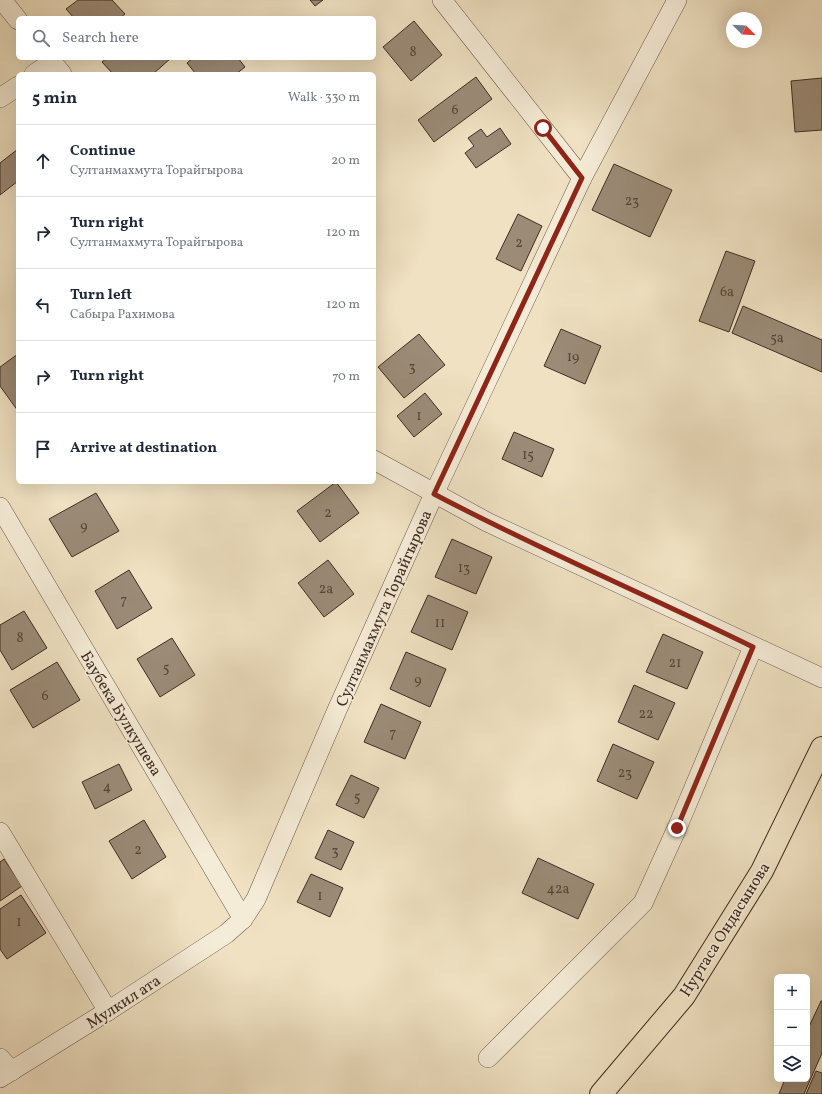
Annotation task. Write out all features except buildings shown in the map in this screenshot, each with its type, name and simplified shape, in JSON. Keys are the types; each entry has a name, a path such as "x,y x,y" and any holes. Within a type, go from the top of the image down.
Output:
{"main road":[{"name":"Нуртаса Ондасынова","path":"610,1090 684,996 762,870 822,748"}],"street":[{"path":"2,0 16,18"},
{"path":"442,0 582,178"},
{"name":"Султанмахмута Торайгырова","path":"243,919 256,899 334,717 434,494 582,178 677,0"},
{"path":"38,72 54,65"},
{"path":"0,98 16,87"},
{"path":"376,461 486,522 822,678"},
{"name":"Баубека Булкушева","path":"0,507 243,919"},
{"path":"488,1058 643,903 677,828 753,647"},
{"path":"0,832 108,1011"},
{"name":"Мулкил ата","path":"4,1069 108,1011 226,934 243,919"}],"route":[{"path":"543,128 582,178 434,494 486,522 753,647 677,828"}]}
